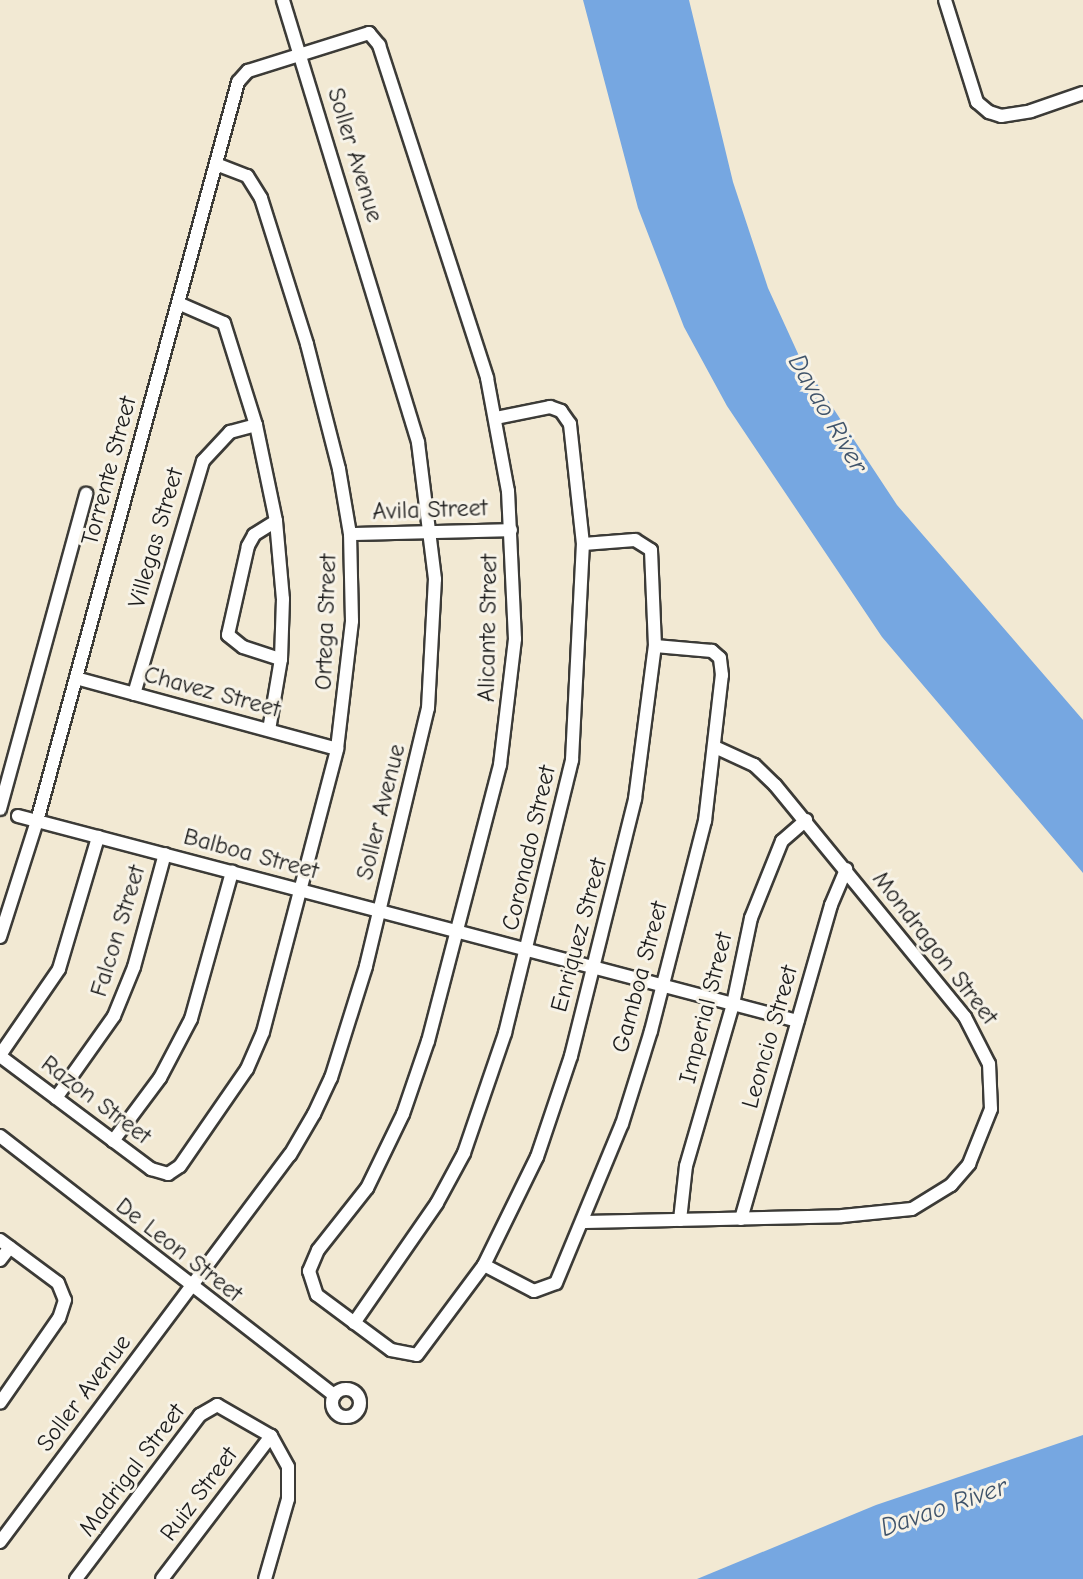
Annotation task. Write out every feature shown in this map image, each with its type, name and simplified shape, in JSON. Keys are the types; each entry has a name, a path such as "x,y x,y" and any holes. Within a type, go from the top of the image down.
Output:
{"street":[{"name":"Soller Avenue","path":"0,1542 290,1155 314,1114 349,1023 380,911 428,708 435,619 431,532 410,406 283,0"},
{"path":"945,0 977,102 989,112 1001,116 1031,111 1083,93"},
{"name":"Alicante Street","path":"300,53 363,32 376,38 470,318 496,418 511,530 515,639 511,703 483,843 403,1114 367,1188 318,1250 308,1279 317,1295 354,1323"},
{"name":"Torrente Street","path":"0,937 37,821 240,77 300,53"},
{"name":"Ortega Street","path":"168,1174 180,1166 247,1069 273,997 337,749 352,658 350,534 326,408 261,198 247,176 216,164"},
{"path":"178,303 224,323 256,425 276,521 283,599 281,659 269,730"},
{"name":"Coronado Street","path":"354,1323 437,1203 464,1153 528,950 572,760 583,544 570,424 561,411 540,407 496,418"},
{"name":"Villegas Street","path":"134,694 203,461 230,432 256,425"},
{"path":"0,809 86,494"},
{"path":"276,521 254,535 248,546 228,635 243,647 281,659"},
{"name":"Avila Street","path":"350,534 511,530"},
{"name":"Enriquez Street","path":"354,1323 409,1356 423,1351 484,1265 537,1157 594,967 635,799 655,646 651,550 635,540 583,544"},
{"name":"Gamboa Street","path":"484,1265 514,1283 545,1290 556,1283 585,1222 622,1124 662,985 705,821 717,748 720,658 701,649 655,646"},
{"name":"Chavez Street","path":"76,678 337,749"},
{"name":"Mondragon Street","path":"585,1222 741,1219 912,1209 951,1185 984,1136 992,1088 982,1044 806,820 754,765 717,748"},
{"name":"Balboa Street","path":"18,816 798,1021"},
{"name":"Imperial Street","path":"680,1220 686,1166 733,1004 751,918 770,862 782,841 806,820"},
{"path":"0,1055 59,969 98,837"},
{"name":"Falcon Street","path":"56,1098 114,1016 134,967 165,854"},
{"name":"Leoncio Street","path":"741,1219 846,869"},
{"path":"113,1141 160,1078 191,1019 232,872"},
{"name":"Razon Street","path":"0,1055 151,1169 168,1174"},
{"name":"De Leon Street","path":"0,1136 190,1287 334,1395"},
{"path":"0,1260 5,1243 58,1283 65,1300 59,1318 0,1403"},
{"name":"Madrigal Street","path":"76,1579 205,1410 224,1406 271,1436"},
{"path":"265,1579 291,1479 271,1436"},
{"name":"Ruiz Street","path":"162,1579 271,1436"}],"water":[{"name":"Davao River","path":"583,0 689,0 733,182 768,288 800,358 897,505 1083,720 1083,873 882,637 727,406 684,327 638,208"},
{"name":"Davao River","path":"1083,1435 1083,1579 697,1579 876,1505"}]}
